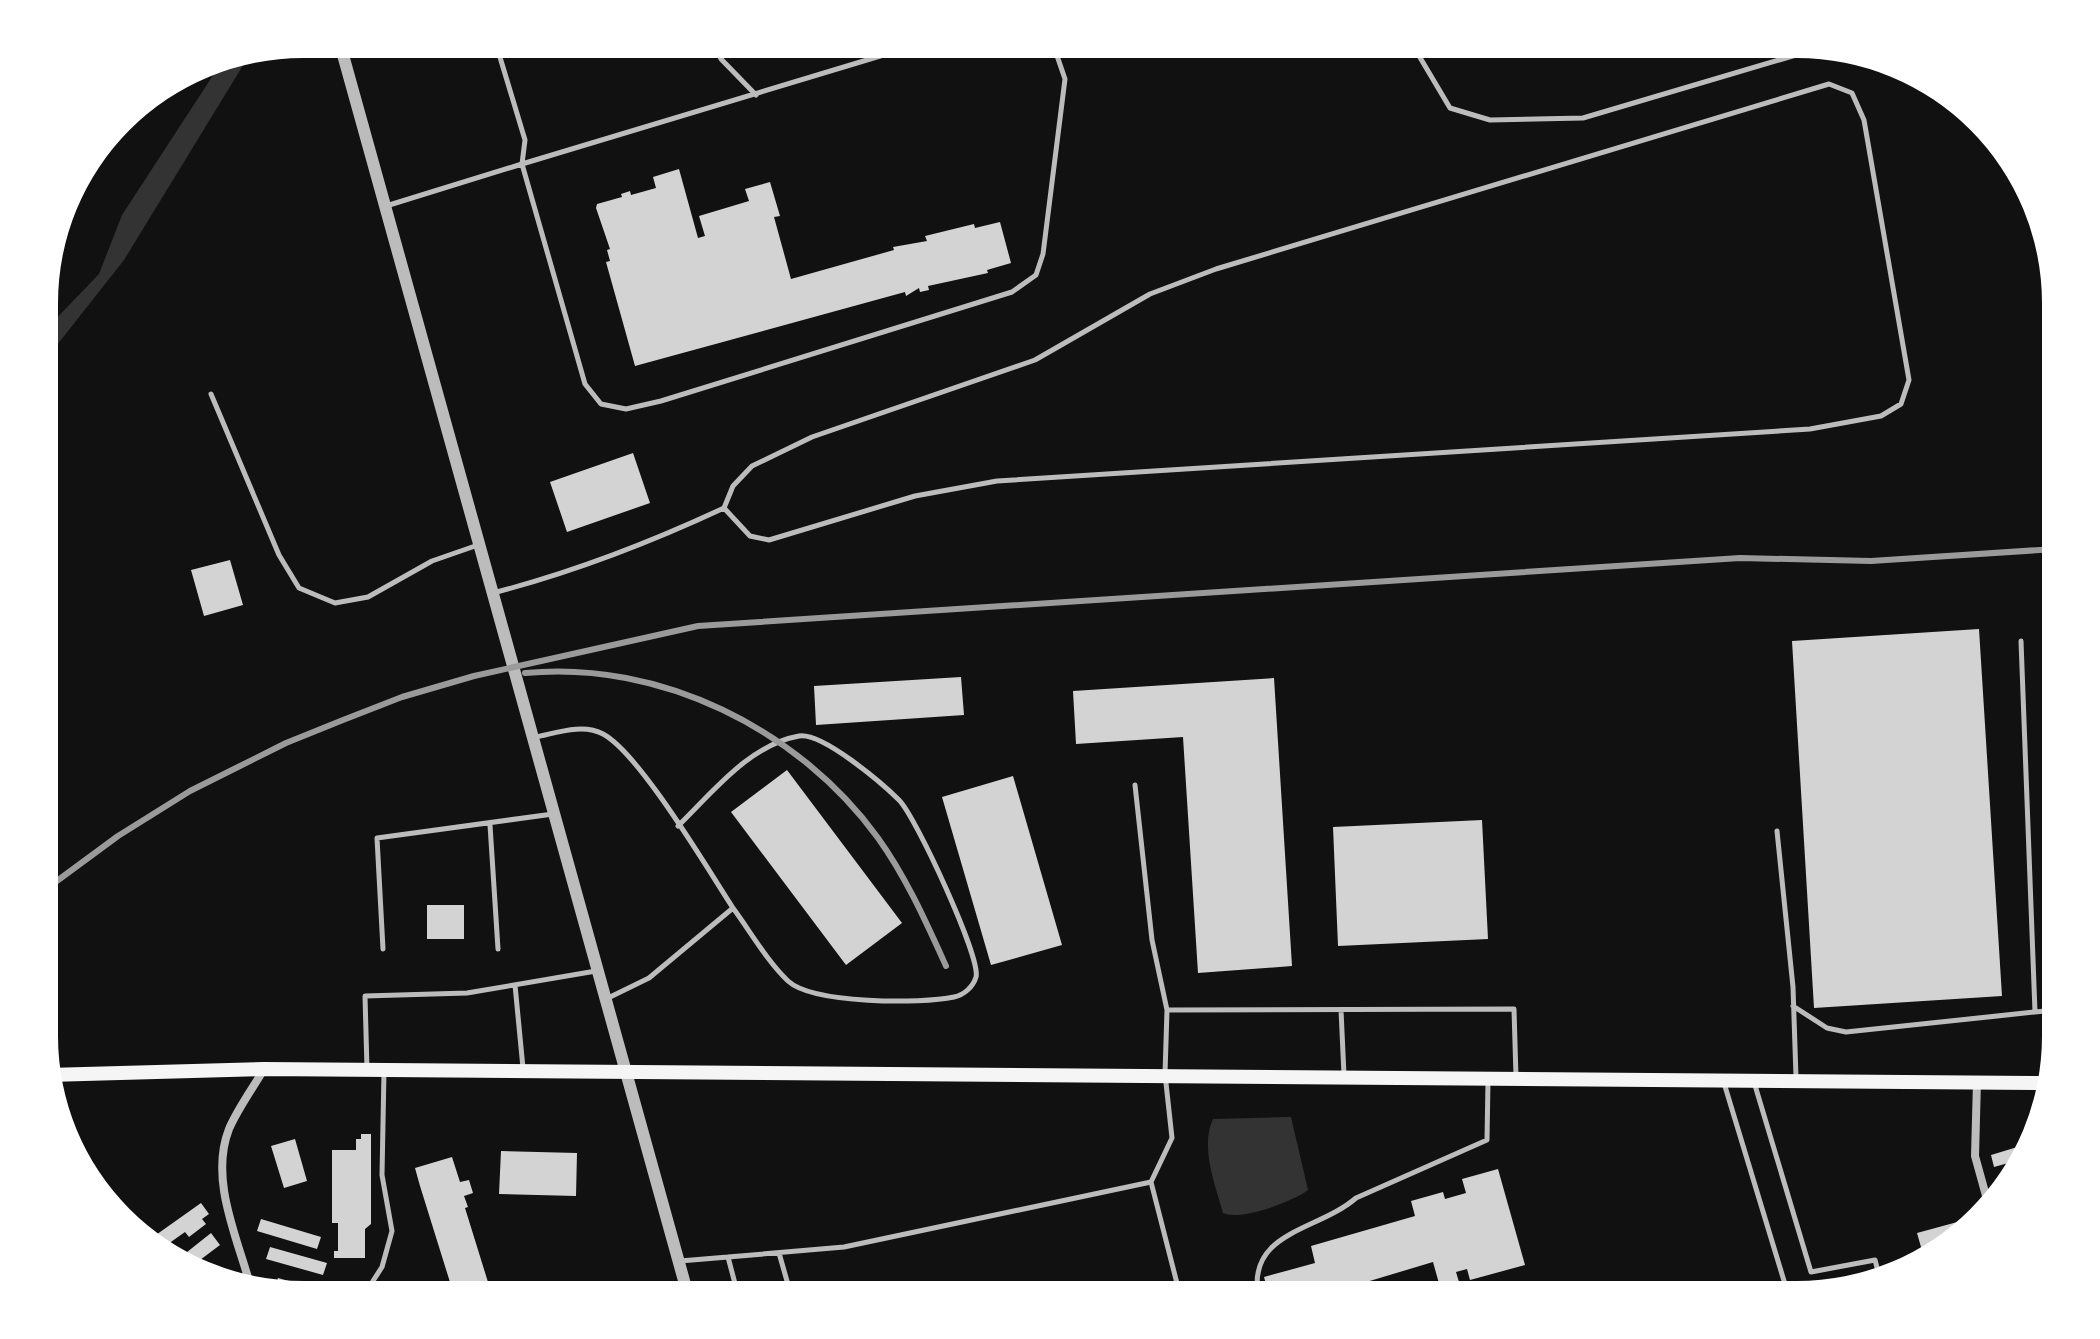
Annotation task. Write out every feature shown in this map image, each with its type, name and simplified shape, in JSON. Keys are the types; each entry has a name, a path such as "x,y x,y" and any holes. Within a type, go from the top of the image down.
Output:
{"main road":[{"path":"61,1075 264,1069 1488,1076 2037,1083"}],"street":[{"path":"344,59 684,1281"},
{"path":"247,1275 223,1185 222,1157 230,1127 264,1069"},
{"path":"1977,1081 1975,1156 1985,1193"}],"lane":[{"path":"500,59 525,140 522,164 585,384 601,404 626,409 1012,292 1036,275 1043,254 1065,79 1058,58"},
{"path":"1420,58 1450,108 1490,120 1583,118 1786,58"},
{"path":"721,59 756,95"},
{"path":"385,207 873,59"},
{"path":"492,593 555,577 647,544 724,508 733,486 752,466 799,443 1035,360 1150,294 1216,269 1829,84 1852,93 1864,120 1909,380 1901,404 1881,416 1810,429 997,481 915,496 769,540 750,536 724,508"},
{"path":"211,394 279,555 299,588 335,603 368,597 432,561 479,544"},
{"path":"2021,641 2035,1012"},
{"path":"533,738 578,728 602,733 627,754 733,908 788,981 827,998 954,997 973,985 977,973 936,864 901,802 825,742 800,735 752,756 678,826"},
{"path":"1135,785 1152,940 1167,1010 1165,1074 1172,1138 1151,1182 1176,1280"},
{"path":"383,949 377,838 554,814"},
{"path":"490,825 498,949"},
{"path":"1777,831 1793,1006 1796,1079"},
{"path":"606,1000 649,978 733,908"},
{"path":"367,1070 365,996 467,993 597,970"},
{"path":"515,985 523,1071"},
{"path":"1793,1006 1827,1028 1846,1032 2041,1011"},
{"path":"1167,1010 1514,1009 1516,1077"},
{"path":"1341,1010 1344,1075"},
{"path":"373,1281 382,1267 392,1231 382,1175 384,1071"},
{"path":"1256,1280 1255,1273 1265,1252 1282,1238 1338,1213 1356,1198 1487,1140 1488,1076"},
{"path":"1723,1078 1784,1280"},
{"path":"1753,1079 1811,1272 1875,1260 1877,1267"},
{"path":"679,1262 844,1247 1151,1182"},
{"path":"779,1253 787,1281"},
{"path":"728,1257 734,1281"}],"shaded area":[{"path":"243,66 124,260 58,344 58,317 99,274 122,215 213,75"},
{"path":"1291,1117 1308,1190 1266,1209 1242,1214 1223,1213 1208,1153 1213,1119"}],"building":[{"path":"679,169 698,238 705,236 699,216 749,201 745,189 770,182 780,216 774,217 791,279 894,250 893,247 927,241 925,236 974,224 975,228 1000,222 1011,263 987,270 988,273 928,286 929,290 920,292 919,288 906,296 905,292 635,366 606,262 610,261 607,250 610,249 596,208 597,204 622,197 621,194 630,191 631,195 656,188 653,177"},
{"path":"633,453 650,503 567,532 550,482"},
{"path":"230,560 243,605 204,616 191,570"},
{"path":"1979,629 2002,996 1814,1008 1792,641"},
{"path":"961,677 964,715 816,725 814,686"},
{"path":"1274,678 1292,966 1198,973 1183,737 1076,744 1073,691"},
{"path":"787,770 902,923 846,965 731,812"},
{"path":"1013,776 1062,945 991,965 942,797"},
{"path":"1482,820 1488,939 1338,946 1333,827"},
{"path":"427,905 464,905 464,939 427,939"},
{"path":"361,1134 371,1134 371,1224 365,1229 365,1258 334,1258 334,1251 338,1251 338,1223 332,1223 332,1150 356,1150 356,1139 361,1139"},
{"path":"295,1139 307,1181 284,1188 271,1146"},
{"path":"2015,1148 2006,1164 1994,1167 1991,1155"},
{"path":"501,1151 577,1153 576,1196 499,1194"},
{"path":"452,1157 460,1182 469,1180 473,1193 464,1196 468,1207 465,1208 488,1281 450,1281 415,1168"},
{"path":"1498,1169 1525,1265 1470,1280 1467,1269 1456,1272 1458,1280 1438,1280 1433,1262 1372,1280 1265,1280 1264,1277 1315,1263 1311,1246 1415,1216 1411,1201 1443,1192 1445,1199 1466,1193 1462,1179"},
{"path":"201,1203 209,1214 202,1219 206,1224 189,1237 185,1232 171,1242 158,1233"},
{"path":"261,1219 321,1237 317,1249 257,1231"},
{"path":"1956,1222 1921,1247 1917,1233"},
{"path":"211,1233 220,1245 202,1259 188,1252"},
{"path":"270,1247 327,1263 323,1275 266,1259"}],"railway":[{"path":"58,880 118,836 190,791 286,743 343,720 402,697 474,676 698,626 1740,558 1871,561 2041,550"},
{"path":"525,673 576,672 626,678 675,691 722,710 767,734 808,764 846,799 878,838 907,884 946,966"}]}
